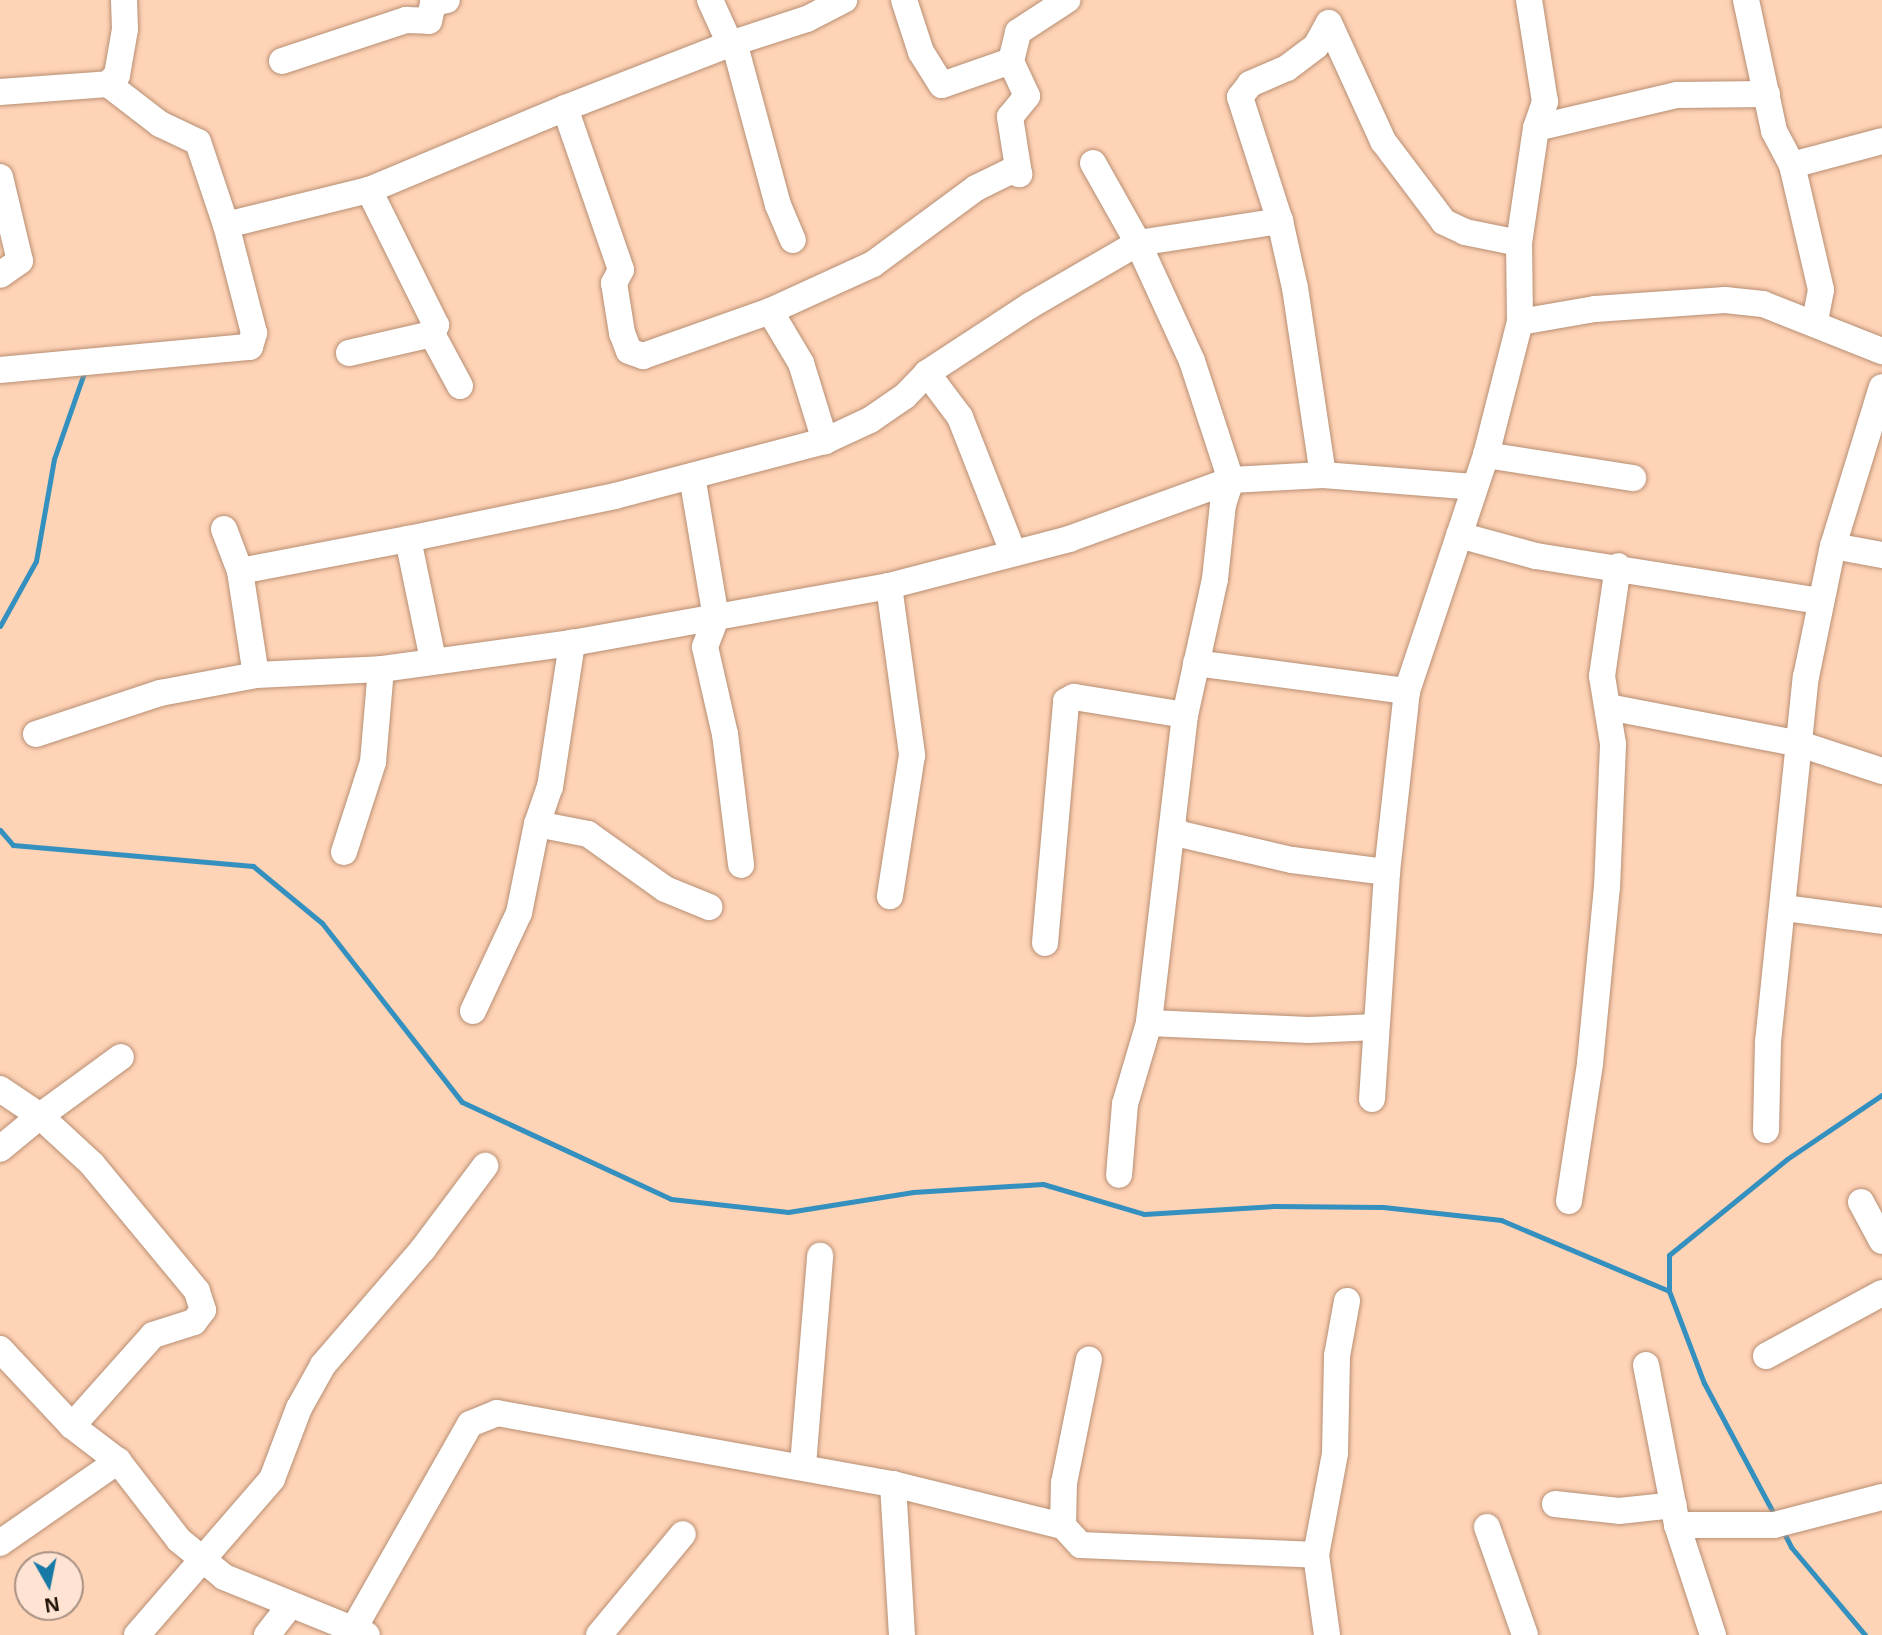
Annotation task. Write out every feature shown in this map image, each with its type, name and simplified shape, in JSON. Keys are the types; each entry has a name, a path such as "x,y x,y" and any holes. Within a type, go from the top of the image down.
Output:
{"street":[{"path":"0,92 108,83 117,75 125,29 124,0"},
{"path":"282,61 406,20 429,21 433,3 447,0"},
{"path":"710,0 732,43 778,205 793,240"},
{"path":"226,225 369,190 565,108 732,43 807,19 844,0"},
{"path":"904,0 920,52 942,85 1011,61"},
{"path":"565,108 621,270 614,283 629,351 643,356 770,311 873,264 976,188 1011,171 1019,174 1010,117 1027,96 1011,61 1018,32 1067,0"},
{"path":"1372,1099 1387,872 1407,691 1486,455 1520,322 1519,243 1536,128 1545,102 1529,0"},
{"path":"1746,0 1774,131 1792,165 1821,290 1815,321"},
{"path":"1323,475 1316,415 1280,221 1240,97 1250,84 1287,68 1316,46 1329,23 1383,141 1444,222 1465,232 1519,243"},
{"path":"0,370 250,346 254,333 226,225 198,142 160,124 108,83"},
{"path":"1536,128 1676,95 1767,94"},
{"path":"1792,165 1882,141"},
{"path":"1093,163 1138,243 1192,361 1231,480 1223,504 1215,579 1185,715 1149,1023 1125,1104 1119,1175"},
{"path":"0,177 20,261 0,275"},
{"path":"369,190 436,320 432,334 460,386"},
{"path":"240,571 408,539 692,476 825,441 870,420 905,396 927,373 1031,305 1138,243 1280,221"},
{"path":"1520,322 1679,300 1763,304 1815,321 1882,351"},
{"path":"770,311 801,363 825,441"},
{"path":"349,353 432,334"},
{"path":"927,373 960,417 1013,552"},
{"path":"1766,1130 1768,1042 1785,908 1800,744 1820,601 1833,546 1882,387"},
{"path":"1486,455 1633,478"},
{"path":"36,734 160,693 256,675 381,669 572,643 888,586 1069,539 1231,480 1323,475 1474,487"},
{"path":"692,476 716,618 705,647 725,734 741,865"},
{"path":"224,529 240,571 256,675"},
{"path":"1459,534 1536,556 1618,566 1820,601"},
{"path":"408,539 433,660"},
{"path":"1833,546 1882,555"},
{"path":"1569,1201 1590,1063 1607,888 1613,744 1602,676 1618,566"},
{"path":"888,586 912,755 890,896"},
{"path":"473,1011 519,913 537,824 550,787 572,643"},
{"path":"1196,663 1407,691"},
{"path":"344,852 373,762 381,669"},
{"path":"1045,943 1066,701 1074,697 1185,715"},
{"path":"1608,707 1800,744 1882,771"},
{"path":"537,824 588,834 665,889 709,907"},
{"path":"1174,827 1180,834 1292,860 1387,872"},
{"path":"1785,908 1882,921"},
{"path":"1149,1023 1309,1030 1376,1027"},
{"path":"0,1149 121,1057"},
{"path":"0,1089 40,1116 92,1164 197,1291 203,1310 194,1322 153,1335 72,1426"},
{"path":"137,1635 272,1479 299,1408 323,1365 423,1249 485,1166"},
{"path":"1861,1202 1882,1241"},
{"path":"803,1465 820,1256"},
{"path":"1766,1356 1882,1293"},
{"path":"1327,1635 1316,1555 1335,1453 1338,1356 1347,1301"},
{"path":"0,1349 72,1426 118,1461 178,1540 224,1577 290,1606 360,1632 470,1424 497,1413 803,1465 893,1485 1063,1526 1081,1545 1316,1555"},
{"path":"1063,1526 1064,1483 1089,1359"},
{"path":"1646,1365 1676,1515 1713,1635"},
{"path":"0,1543 118,1461"},
{"path":"893,1485 902,1635"},
{"path":"1555,1504 1783,1522 1882,1497"},
{"path":"1487,1527 1525,1635"},
{"path":"599,1635 682,1534"},
{"path":"267,1635 290,1606"}],"waterway":[{"path":"0,626 36,561 54,459 85,370"},
{"path":"0,830 13,845 253,866 322,923 462,1102 671,1199 788,1212 913,1192 1043,1184 1144,1214 1274,1206 1383,1207 1501,1220 1669,1291 1704,1383 1775,1516"},
{"path":"1669,1291 1669,1255 1787,1159 1882,1095"},
{"path":"1783,1531 1791,1547 1865,1635"}]}
